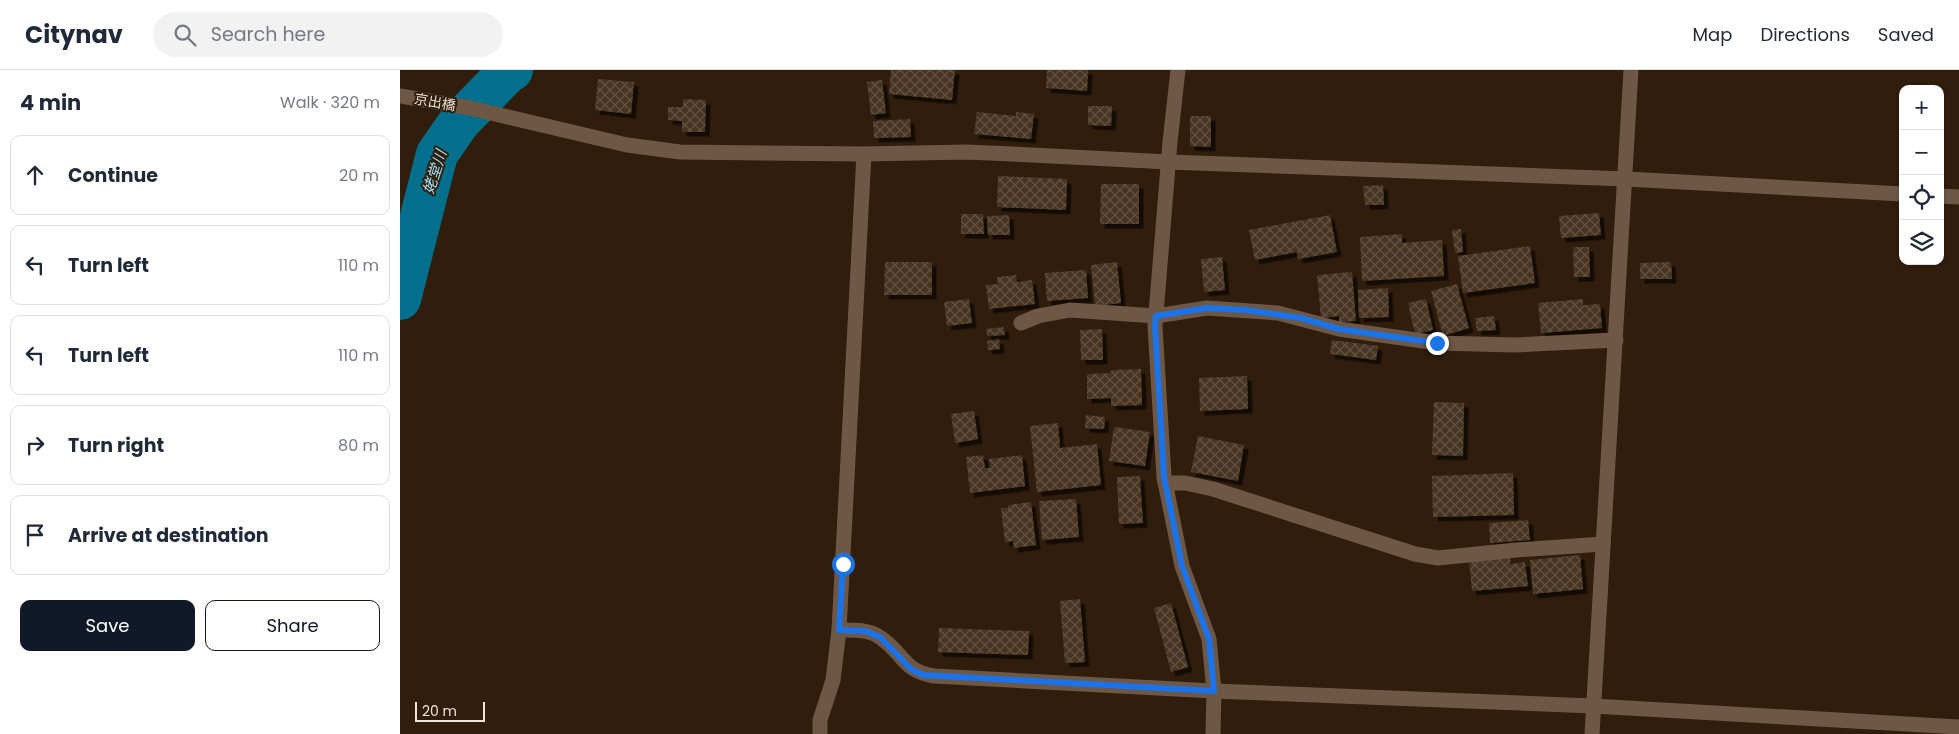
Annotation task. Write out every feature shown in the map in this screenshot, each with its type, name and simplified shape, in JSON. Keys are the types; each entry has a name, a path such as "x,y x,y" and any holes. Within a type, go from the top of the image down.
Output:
{"street":[{"path":"1178,70 1155,335 1165,483 1182,566 1209,639 1214,691 1213,734"},
{"path":"1592,734 1631,70"},
{"name":"京出橋","path":"400,96 470,108 627,145 680,152 985,153 1169,162 1626,179 1899,194"},
{"path":"820,734 820,720 833,680 839,630 864,154"},
{"path":"1944,196 1959,197"},
{"path":"1021,323 1038,316 1070,310 1156,316 1207,308 1270,312 1301,318 1339,329 1437,343 1514,345 1616,340"},
{"path":"1165,483 1185,483 1213,490 1416,554 1438,558 1603,544"},
{"path":"839,630 865,631 880,637 912,670 924,675 1214,691 1593,706 1959,727"}],"building":[{"path":"891,70 955,70 952,100 889,94"},
{"path":"1047,70 1088,70 1087,91 1046,88"},
{"path":"598,79 634,82 631,114 595,110"},
{"path":"882,80 886,113 871,115 867,82"},
{"path":"683,99 706,100 705,132 682,132 682,121 668,120 668,107 683,107"},
{"path":"1088,106 1112,106 1111,126 1088,125"},
{"path":"977,112 1016,116 1016,112 1034,114 1031,139 974,134"},
{"path":"1190,116 1211,116 1211,147 1190,146"},
{"path":"910,119 911,137 874,138 873,121"},
{"path":"998,176 1067,179 1066,210 997,207"},
{"path":"1101,184 1139,184 1139,224 1100,224"},
{"path":"1383,185 1384,205 1365,205 1363,186"},
{"path":"1599,213 1601,235 1561,238 1559,216"},
{"path":"961,214 983,214 984,234 961,234"},
{"path":"1009,215 1010,235 988,235 987,216"},
{"path":"1330,215 1337,252 1298,259 1297,252 1255,260 1249,230"},
{"path":"1461,229 1463,252 1455,253 1452,230"},
{"path":"1402,234 1402,243 1442,240 1444,276 1362,281 1360,237"},
{"path":"1530,246 1535,283 1463,293 1458,256"},
{"path":"1573,247 1589,247 1590,277 1574,277"},
{"path":"1222,257 1225,290 1204,292 1201,259"},
{"path":"885,262 932,262 932,295 884,295"},
{"path":"1117,262 1121,303 1095,306 1091,265"},
{"path":"1671,262 1672,279 1640,279 1640,263"},
{"path":"1086,270 1088,298 1047,301 1045,273"},
{"path":"1352,272 1356,321 1339,322 1339,316 1321,318 1317,275"},
{"path":"1016,275 1017,282 1032,280 1035,304 989,309 986,285 998,284 997,277"},
{"path":"1457,284 1469,328 1443,336 1431,291"},
{"path":"1388,288 1389,317 1359,318 1358,290"},
{"path":"969,299 972,323 947,326 944,302"},
{"path":"1426,299 1433,330 1415,334 1408,303"},
{"path":"1583,299 1583,305 1600,304 1602,328 1541,333 1538,303"},
{"path":"1494,316 1496,330 1477,331 1475,318"},
{"path":"1004,327 1005,335 987,336 986,329"},
{"path":"1102,329 1103,360 1081,360 1080,330"},
{"path":"999,339 1000,349 988,350 987,341"},
{"path":"1332,340 1378,346 1376,360 1330,354"},
{"path":"1141,369 1142,405 1111,406 1111,398 1087,399 1087,374 1111,373 1111,370"},
{"path":"1247,376 1248,409 1200,411 1199,378"},
{"path":"1434,402 1464,403 1463,456 1432,455"},
{"path":"974,411 978,439 955,443 951,414"},
{"path":"1086,415 1105,417 1104,429 1085,428"},
{"path":"1058,423 1060,448 1097,444 1101,485 1037,492 1030,426"},
{"path":"1114,427 1150,432 1145,466 1109,461"},
{"path":"1198,436 1244,445 1238,481 1191,472"},
{"path":"983,455 985,468 990,468 989,459 1022,455 1025,486 970,493 966,457"},
{"path":"1513,473 1514,515 1433,517 1432,476"},
{"path":"1140,476 1143,523 1119,524 1117,477"},
{"path":"1076,499 1079,537 1042,540 1039,501"},
{"path":"1031,502 1036,545 1014,548 1013,541 1005,542 1001,508 1008,508 1008,505"},
{"path":"1528,520 1530,540 1490,543 1489,523"},
{"path":"1580,555 1583,589 1533,594 1530,560"},
{"path":"1510,558 1511,564 1525,562 1528,586 1472,591 1469,561"},
{"path":"1080,599 1085,662 1065,663 1060,601"},
{"path":"1171,603 1188,667 1171,672 1154,608"},
{"path":"939,628 1029,631 1028,655 938,652"}],"waterway":[{"name":"姥堂川","path":"400,299 437,154 460,121 512,70"}],"route":[{"path":"843,564 839,630 865,631 880,637 912,670 924,675 1214,691 1209,639 1182,566 1164,477 1156,316 1207,308 1278,313 1339,329 1437,343"}]}
